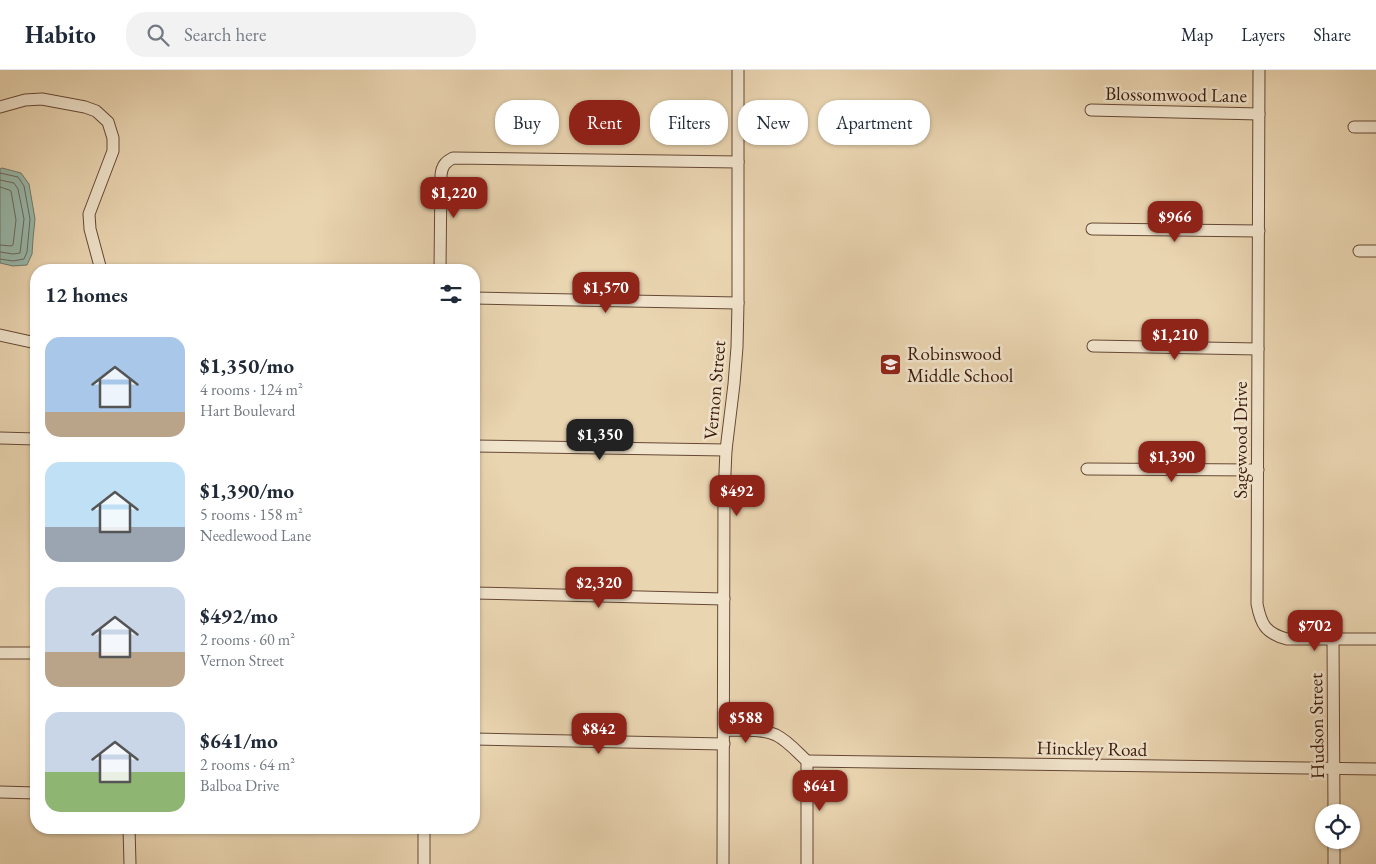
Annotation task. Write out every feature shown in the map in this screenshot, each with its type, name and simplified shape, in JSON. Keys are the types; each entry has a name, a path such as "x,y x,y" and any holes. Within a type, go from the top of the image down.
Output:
{"street":[{"name":"Vernon Street","path":"723,864 724,496 726,450 734,384 738,303 738,70"},
{"name":"Sagewood Drive","path":"1260,70 1257,604 1260,620 1275,636 1287,639 1333,639"},
{"path":"0,106 42,98 91,109 108,122 113,138 112,151 89,214 90,229 100,264"},
{"name":"Blossomwood Lane","path":"1091,110 1259,114"},
{"path":"1354,127 1376,127"},
{"path":"440,264 441,175 442,167 446,161 453,158 738,162"},
{"path":"1092,228 1259,232"},
{"path":"1359,251 1376,252"},
{"path":"480,298 738,303"},
{"path":"0,335 30,342"},
{"path":"1093,346 1258,349"},
{"path":"0,438 30,439"},
{"path":"480,446 726,450"},
{"path":"1087,469 1258,470"},
{"path":"480,593 724,599"},
{"path":"1333,639 1376,639"},
{"name":"Hudson Street","path":"1333,639 1334,804"},
{"path":"0,653 30,653"},
{"path":"724,730 770,733 778,736 807,761 806,864"},
{"path":"480,739 724,744"},
{"name":"Hinckley Road","path":"807,761 1376,769"},
{"path":"0,792 30,793"},
{"path":"129,834 130,864"},
{"path":"424,834 424,864"},
{"path":"1334,849 1334,864"}],"water":[{"path":"0,169 21,173 29,184 35,219 32,254 27,265 13,266 0,263"}],"place":[{"name":"Robinswood Middle School","path":"891,364"}]}
